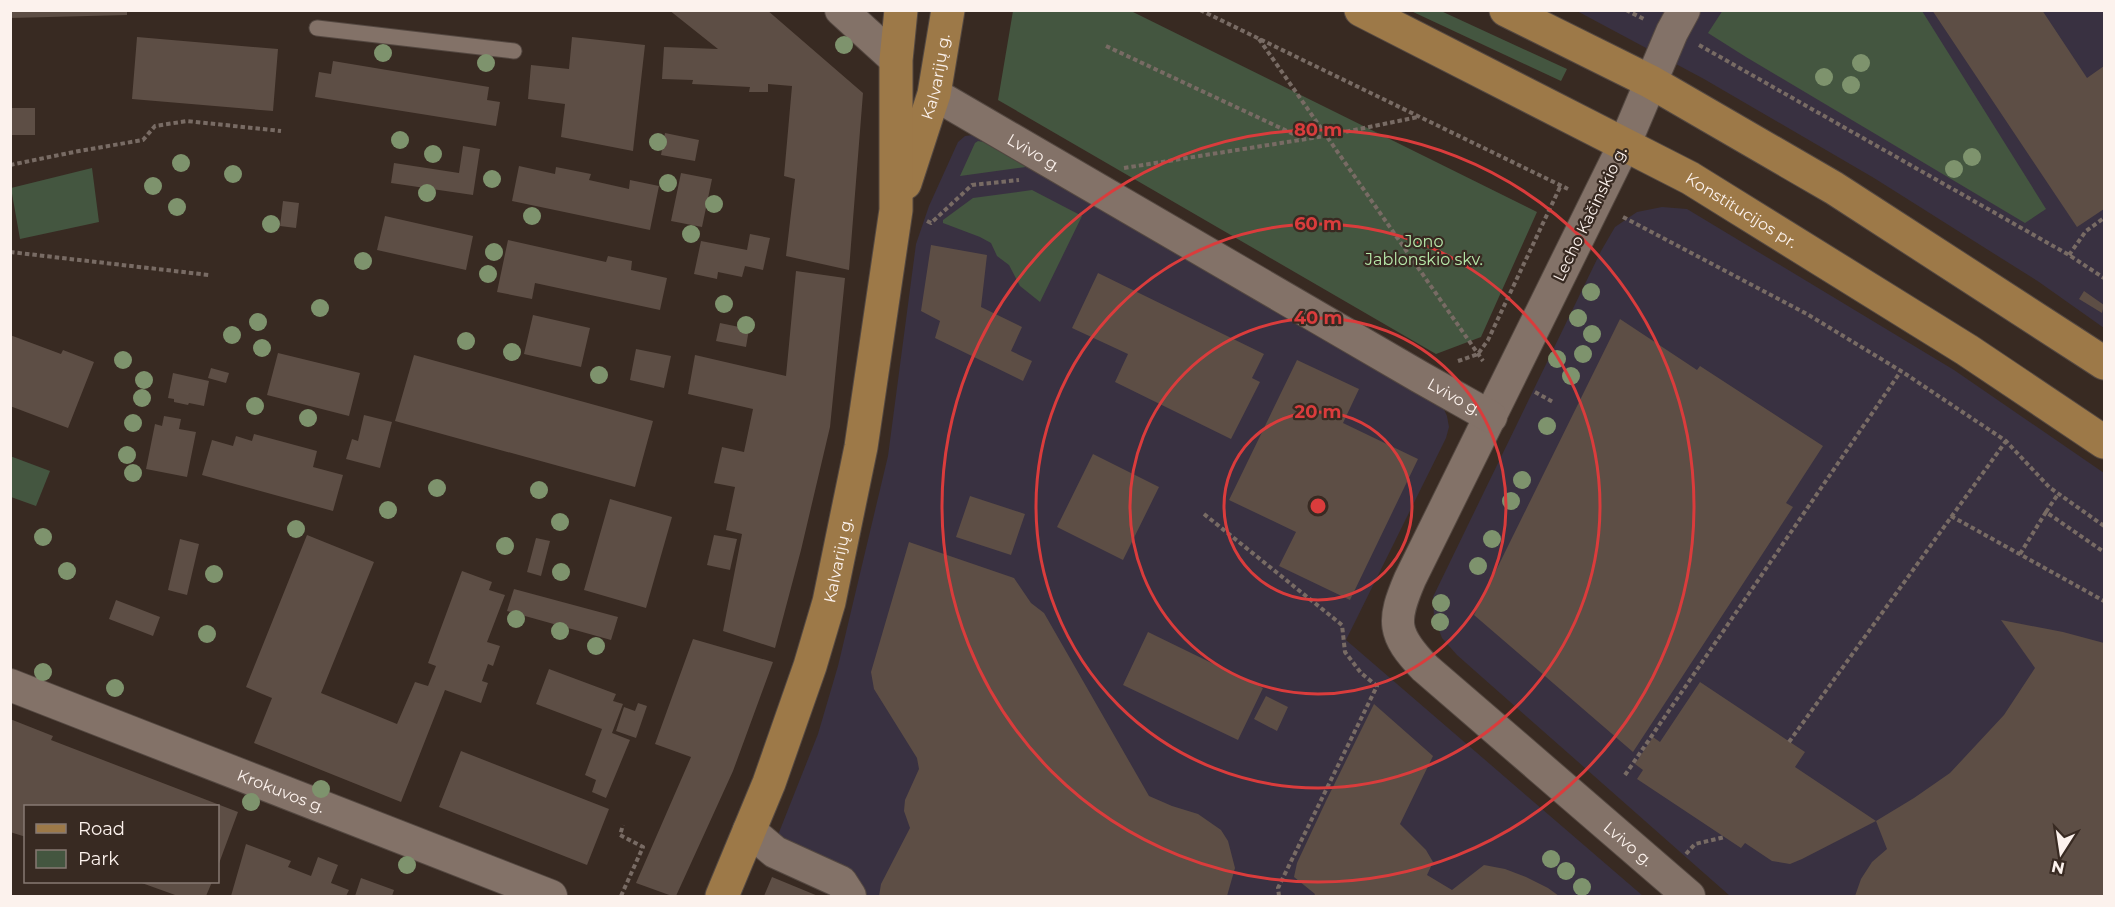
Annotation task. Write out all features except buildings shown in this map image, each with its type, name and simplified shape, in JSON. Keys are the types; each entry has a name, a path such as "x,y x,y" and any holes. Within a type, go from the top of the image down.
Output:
{"main road":[{"name":"Kalvarijų g.","path":"722,897 769,783 795,711 829,602 861,447 896,210 896,60 901,10"},
{"name":"Kalvarijų g.","path":"896,210 934,94 948,10"},
{"name":"Konstitucijos pr.","path":"1361,10 1690,178 1977,357 2104,442"},
{"path":"1506,10 1651,82 1834,188 2104,363"}],"street":[{"path":"841,10 896,60"},
{"name":"Lecho Kačinskio g.","path":"1491,417 1625,144 1678,21"},
{"name":"Lvivo g.","path":"934,94 1491,417 1399,603 1397,618 1400,637 1409,652 1433,675 1689,897"},
{"name":"Krokuvos g.","path":"10,686 551,897"},
{"path":"749,830 775,852 841,882 850,897"}],"lane":[{"path":"317,27 514,51"}],"path":[{"path":"1200,10 1561,185 1488,340 1478,354 1461,361 1451,360"},
{"path":"1626,10 1678,21 1752,75 2069,255 2104,278"},
{"path":"1258,38 1482,360 1553,402"},
{"path":"1106,46 1304,139"},
{"path":"1124,168 1325,136 1419,117"},
{"path":"10,165 143,140 155,126 187,121 281,131"},
{"path":"896,210 931,223 972,185 1073,175"},
{"path":"2069,255 2086,231 2104,218"},
{"path":"1641,226 1807,314 1901,370 2006,441 2049,487 2104,526"},
{"path":"10,252 209,275"},
{"path":"1625,775 1901,370"},
{"path":"1789,742 2006,441"},
{"path":"2020,555 2058,494"},
{"path":"2046,513 2104,552"},
{"path":"1204,514 1342,625 1345,652 1361,673 1377,686 1278,888 1279,897"},
{"path":"1952,516 2104,602"},
{"path":"621,897 643,847 620,835 623,825"},
{"path":"1665,876 1695,844 1725,837"}],"shaded area":[{"path":"1577,11 2104,11 2104,328 2039,282 1874,178 1704,79"},
{"path":"973,135 1443,407 1449,427 1446,438 1346,640 1643,896 862,896 776,840 818,734 838,666 888,456 916,244 929,206 958,142 965,136"},
{"path":"1662,207 1687,209 1954,370 2104,473 2104,896 1730,896 1457,655 1442,638 1434,617 1433,597 1601,251 1615,227 1637,212"}],"green space":[{"path":"1723,10 1922,11 2046,209 2025,223 1746,57 1708,33"},
{"name":"Jono Jablonskio skv.","path":"1013,11 1131,11 1537,212 1481,337 1436,354 998,100"},
{"path":"1411,11 1441,11 1567,69 1561,81"},
{"path":"978,141 983,142 1026,167 960,176"},
{"path":"92,168 99,222 20,239 11,188"},
{"path":"1032,190 1082,216 1040,302 1020,286 1009,265 997,256 991,243 943,223 943,220 973,198"},
{"path":"10,456 50,471 36,506 11,497"}]}
